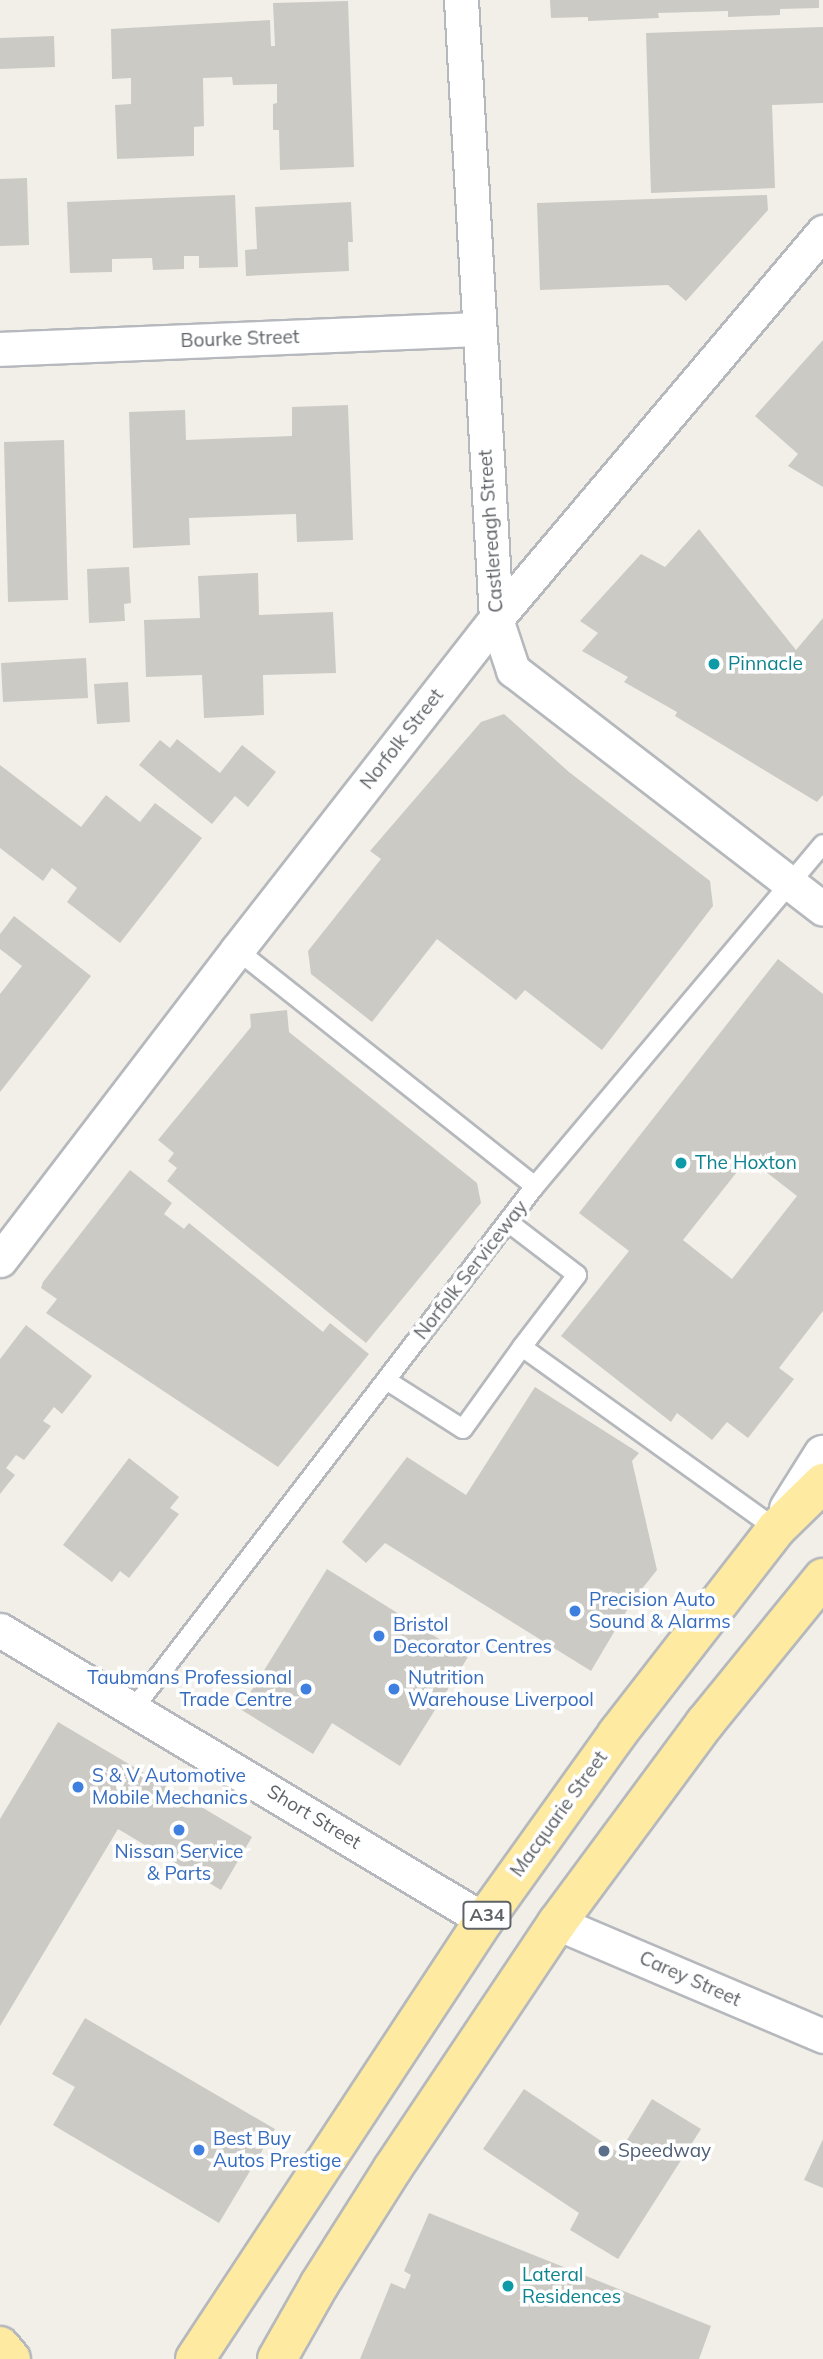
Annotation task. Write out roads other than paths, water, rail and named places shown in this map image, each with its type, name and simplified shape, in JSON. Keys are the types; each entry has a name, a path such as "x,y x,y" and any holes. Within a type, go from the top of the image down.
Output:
{"highway":[{"name":"A34","path":"776,1529 823,1483"},
{"name":"Macquarie Street","path":"196,2353 484,1920 617,1734 776,1529"},
{"path":"277,2359 319,2285 393,2168 557,1923 725,1697 823,1578"},
{"path":"725,1697 764,1656 823,1608"},
{"path":"0,2346 11,2359"}],"street":[{"name":"Castlereagh Street","path":"461,0 496,619 513,670 823,909"},
{"name":"Norfolk Street","path":"0,1260 237,950 496,619 823,232"},
{"name":"Bourke Street","path":"0,349 479,329"},
{"name":"Macquarie Street","path":"776,1529 823,1455"},
{"name":"Short Street","path":"0,1630 484,1920"},
{"name":"Carey Street","path":"557,1923 823,2036"}],"lane":[{"name":"Norfolk Serviceway","path":"134,1708 535,1186 823,844"},
{"path":"237,950 535,1186"},
{"path":"386,1380 463,1429 577,1275 508,1222"},
{"path":"522,1348 776,1529"}],"place":[{"name":"Pinnacle","path":"714,664"},
{"name":"The Hoxton","path":"681,1163"},
{"name":"Precision Auto Sound & Alarms","path":"575,1611"},
{"name":"Bristol Decorator Centres","path":"379,1636"},
{"name":"Taubmans Professional Trade Centre","path":"306,1689"},
{"name":"Nutrition Warehouse Liverpool","path":"394,1689"},
{"name":"S & V Automotive Mobile Mechanics","path":"78,1787"},
{"name":"Nissan Service & Parts","path":"179,1830"},
{"name":"Best Buy Autos Prestige","path":"199,2150"},
{"name":"Speedway","path":"604,2151"},
{"name":"Lateral Residences","path":"508,2286"}]}
